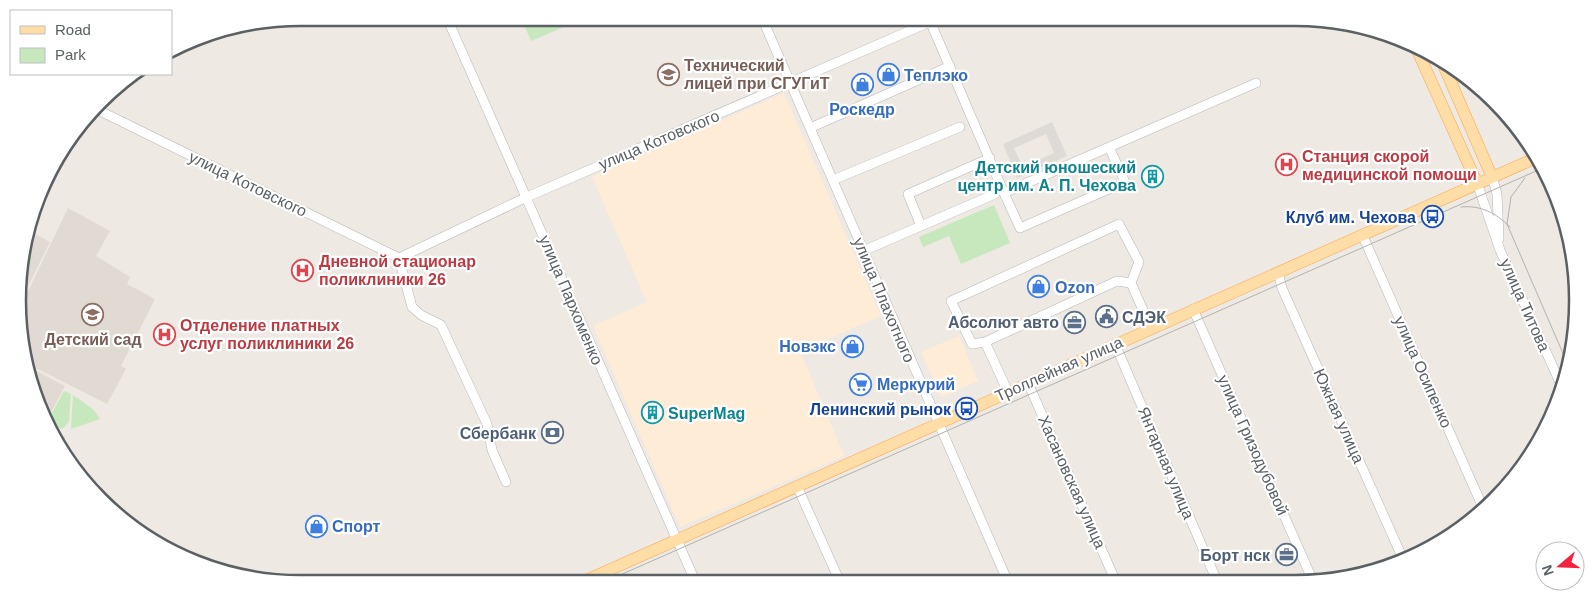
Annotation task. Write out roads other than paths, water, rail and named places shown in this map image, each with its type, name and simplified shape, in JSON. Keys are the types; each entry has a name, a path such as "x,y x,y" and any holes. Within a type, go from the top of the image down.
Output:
{"main road":[{"name":"улица Титова","path":"1420,57 1477,184"},
{"name":"улица Титова","path":"1445,71 1492,177"},
{"name":"Троллейная улица","path":"598,575 1530,160"}],"street":[{"name":"улица Пархоменко","path":"451,26 693,575"},
{"name":"улица Плахотного","path":"766,26 1005,575"},
{"name":"улица Котовского","path":"102,112 399,258 527,197 791,84 919,26"},
{"path":"937,26 950,66 990,158 1000,194 1020,228 1125,182 1109,147"},
{"path":"810,128 950,66"},
{"path":"863,251 1256,83"},
{"path":"833,180 960,127"},
{"path":"921,226 908,194 990,158"},
{"name":"улица Титова","path":"1492,177 1497,194 1500,250"},
{"name":"улица Титова","path":"1477,184 1500,250 1557,377"},
{"path":"1131,283 1116,281 985,342 972,344 951,302 1120,224 1139,262 1131,283 1151,328"},
{"name":"улица Осипенко","path":"1362,234 1480,502"},
{"path":"399,258 412,307 421,316 440,325 487,424 492,450 506,482"},
{"name":"Южная улица","path":"1278,272 1282,288 1400,553"},
{"name":"улица Гризодубовой","path":"1193,309 1310,574"},
{"path":"985,342 1008,392"},
{"name":"Янтарная улица","path":"1115,344 1214,575"},
{"name":"Хасановская улица","path":"1028,383 1113,575"},
{"path":"797,486 837,575"}],"tram line":[{"path":"620,575 1536,171"},
{"path":"1525,178 1511,197 1507,224 1563,354"},
{"path":"1461,207 1475,207 1488,211 1510,227"}],"place":[{"name":"Технический лицей при СГУГиТ","path":"668,74"},
{"name":"Теплэко","path":"888,75"},
{"name":"Роскедр","path":"862,85"},
{"name":"Станция скорой медицинской помощи","path":"1286,165"},
{"name":"Детский юношеский центр им. А. П. Чехова","path":"1152,176"},
{"name":"Клуб им. Чехова","path":"1432,217"},
{"name":"Дневной стационар поликлиники 26","path":"303,270"},
{"name":"Ozon","path":"1039,287"},
{"name":"Детский сад","path":"93,315"},
{"name":"СДЭК","path":"1106,317"},
{"name":"Абсолют авто","path":"1075,322"},
{"name":"Отделение платных услуг поликлиники 26","path":"164,334"},
{"name":"Новэкс","path":"852,346"},
{"name":"Меркурий","path":"861,384"},
{"name":"Ленинский рынок","path":"967,409"},
{"name":"SuperMag","path":"652,413"},
{"name":"Сбербанк","path":"552,433"},
{"name":"Спорт","path":"316,526"},
{"name":"Борт нск","path":"1286,555"}]}
